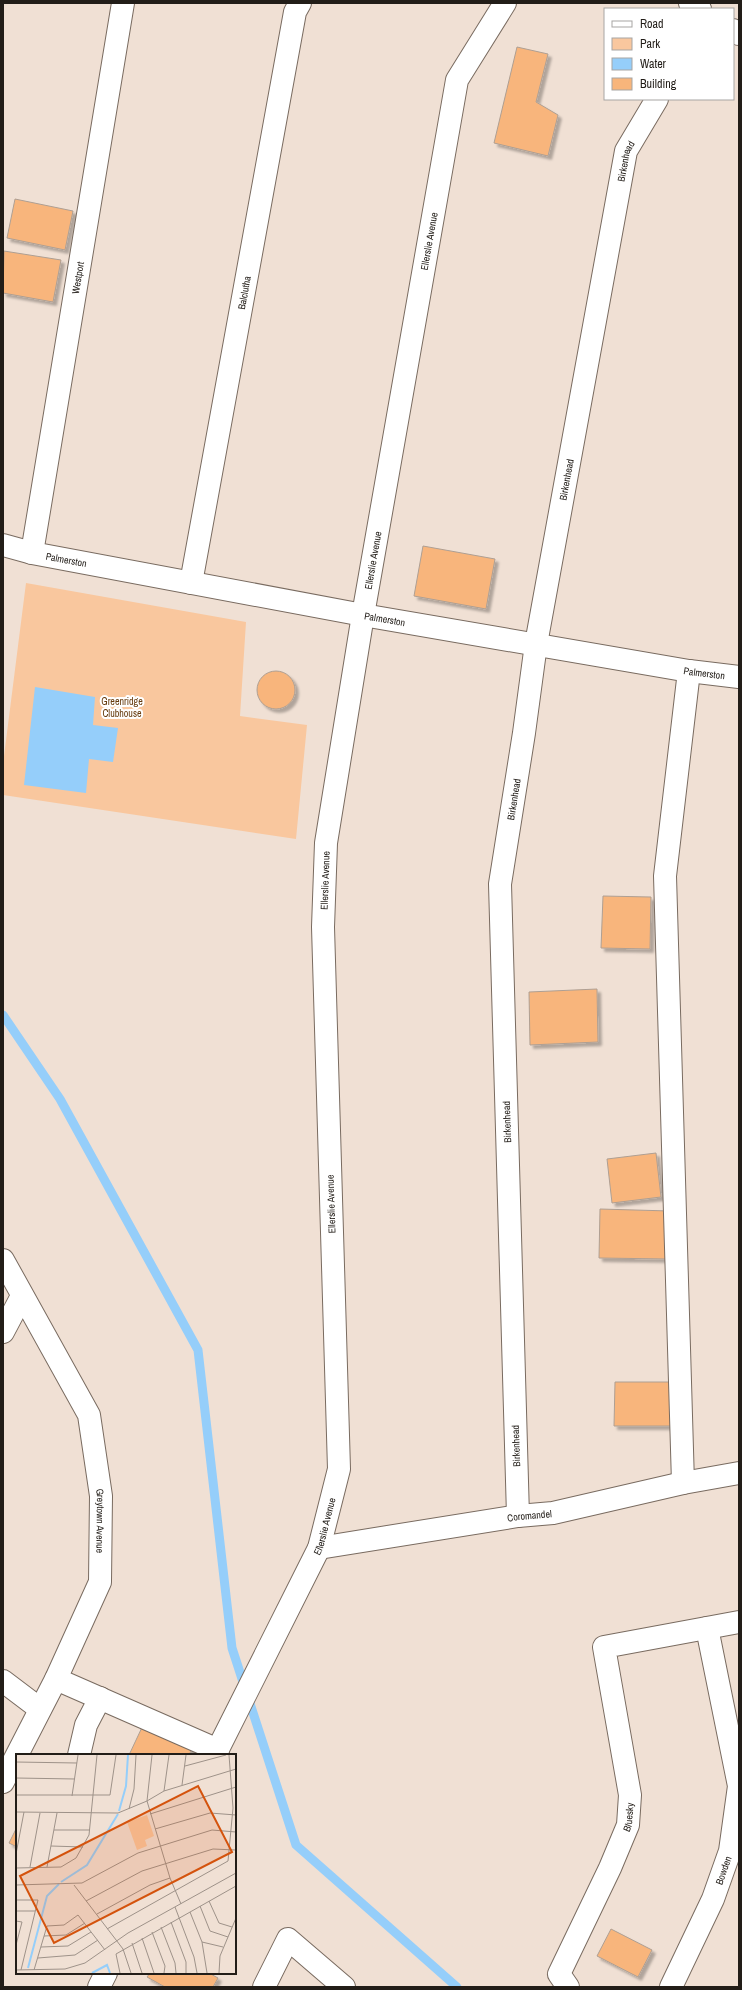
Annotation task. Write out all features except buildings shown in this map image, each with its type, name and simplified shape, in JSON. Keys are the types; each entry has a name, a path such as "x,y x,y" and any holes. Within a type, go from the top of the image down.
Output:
{"street":[{"name":"Westport","path":"32,553 123,3"},
{"name":"Balclutha","path":"191,583 294,12 300,3"},
{"name":"Ellerslie Avenue","path":"216,1752 319,1548 339,1469 323,927 326,843 364,615 458,80 505,3"},
{"name":"Birkenhead","path":"518,1516 500,884 524,733 536,644 626,151 656,100"},
{"name":"Palmerston","path":"3,545 32,553 364,615 689,671 739,677"},
{"path":"683,1483 665,876 689,671"},
{"name":"Greytown Avenue","path":"3,1260 89,1415 101,1496 100,1582 56,1679 17,1754"},
{"path":"3,1332 22,1296"},
{"name":"Coromandel","path":"319,1548 518,1516 553,1513 683,1483 739,1473"},
{"path":"707,1628 739,1622"},
{"name":"Bluesky","path":"564,1981 628,1825 630,1795 604,1647 707,1628"},
{"name":"Bowden","path":"671,1987 713,1899 730,1851 739,1786 707,1628"},
{"path":"56,1679 216,1752"},
{"path":"3,1681 40,1709"},
{"path":"79,1754 86,1725 100,1698"},
{"name":"Greytown Avenue","path":"3,1782 16,1756"},
{"path":"264,1987 288,1939 344,1987"},
{"path":"99,1987 106,1974"}],"green space":[{"name":"Greenridge Clubhouse","path":"26,583 246,622 240,716 307,725 296,839 3,795 3,764"}],"water":[{"path":"35,687 95,697 93,725 118,728 113,762 89,759 86,793 24,785"}],"waterway":[{"path":"3,1015 60,1099 198,1350 232,1648 296,1845 457,1987"}]}
